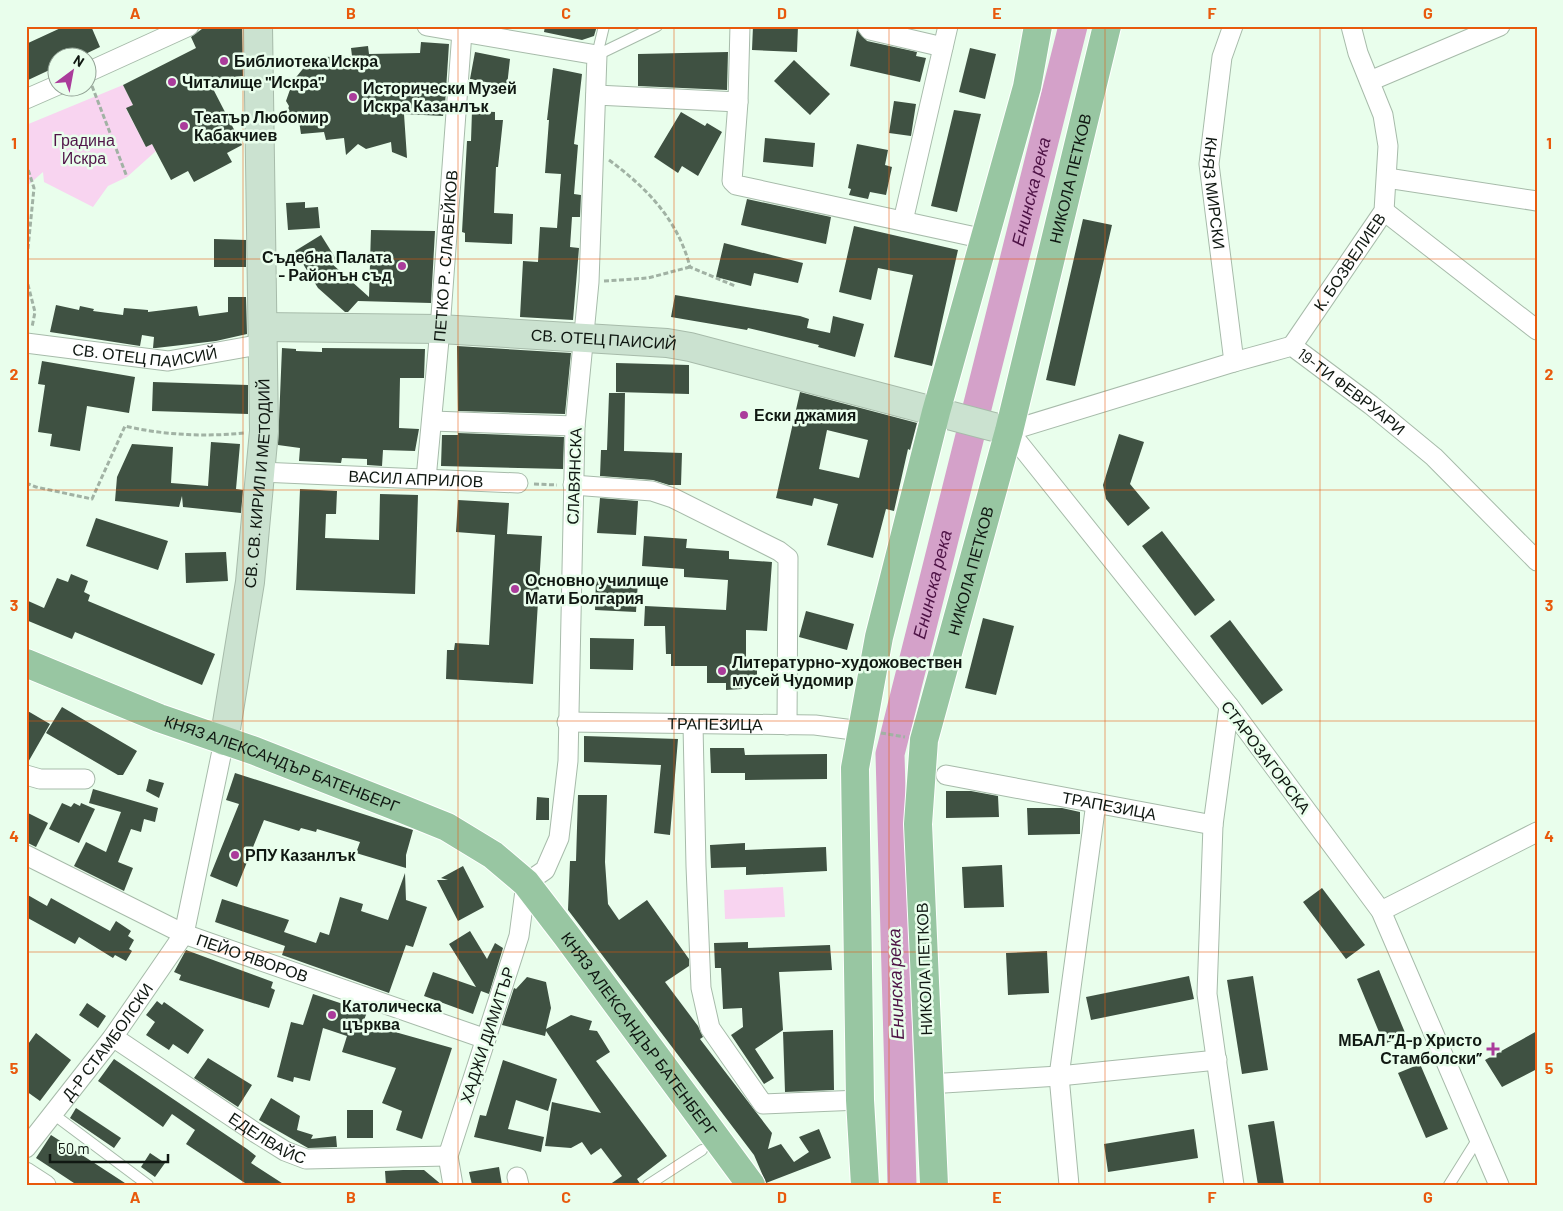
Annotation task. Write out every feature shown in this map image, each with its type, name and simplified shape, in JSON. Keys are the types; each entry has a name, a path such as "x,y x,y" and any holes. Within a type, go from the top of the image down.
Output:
{"main road":[{"path":"865,1185 860,1100 855,768 870,732 879,636 942,414 985,239 1027,87 1038,26"},
{"name":"НИКОЛА ПЕТКОВ","path":"934,1185 928,1084 918,824 924,740 1002,429 1107,26"},
{"name":"КНЯЗ АЛЕКСАНДЪР БАТЕНБЕРГ","path":"26,663 159,718 224,740 448,828 493,855 526,883 566,934 751,1185"},
{"name":"КНЯЗ АЛЕКСАНДЪР БАТЕНБЕРГ","path":"526,883 553,942 727,1185"}],"street":[{"path":"98,72 189,26"},
{"name":"СВ. СВ. КИРИЛ И МЕТОДИЙ","path":"184,934 224,740 250,582 264,431 258,26"},
{"path":"427,26 597,56"},
{"path":"740,26 738,102 732,181 736,185 985,239"},
{"path":"867,26 870,30 943,48"},
{"path":"903,221 948,26"},
{"name":"КНЯЗ МИРСКИ","path":"1233,26 1222,57 1209,164 1234,362"},
{"name":"К. БОЗВЕЛИЕВ","path":"1292,346 1384,211 1388,146 1383,115 1358,53 1351,26"},
{"path":"1370,81 1500,26"},
{"name":"ПЕТКО Р. СЛАВЕЙКОВ","path":"426,479 440,329 462,32"},
{"name":"СЛАВЯНСКА","path":"526,883 545,870 559,838 568,761 567,722 575,426 589,282 597,56"},
{"path":"26,99 48,89"},
{"path":"596,95 738,102"},
{"path":"1387,178 1537,201"},
{"path":"1384,211 1537,330"},
{"name":"СВ. ОТЕЦ ПАИСИЙ","path":"27,344 168,361 263,336 440,329 584,336 690,347 942,414"},
{"name":"19-ТИ ФЕВРУАРИ","path":"1002,429 1292,346 1371,405 1434,457 1537,561"},
{"path":"942,414 1002,429"},
{"path":"432,421 575,426"},
{"name":"СТАРОЗАГОРСКА","path":"1002,429 1229,706 1381,911 1499,1185"},
{"name":"ВАСИЛ АПРИЛОВ","path":"260,472 518,483"},
{"path":"573,486 652,491 673,498 779,550 788,558 787,725"},
{"path":"1229,706 1213,825 1207,994 1234,1185"},
{"name":"ТРАПЕЗИЦА","path":"567,722 815,725 870,732"},
{"path":"693,725 701,988 710,1028 763,1104 860,1100"},
{"path":"26,775 40,779 85,779"},
{"name":"ТРАПЕЗИЦА","path":"946,775 1213,825"},
{"path":"1069,1185 1059,1076 1096,804"},
{"path":"1381,911 1537,832"},
{"name":"ПЕЙО ЯВОРОВ","path":"26,855 184,934 486,1039"},
{"name":"ХАДЖИ ДИМИТЪР","path":"453,1185 448,1156 519,936 526,883"},
{"name":"Д-Р СТАМБОЛСКИ","path":"26,1148 113,1037 184,934"},
{"name":"ЕДЕЛВАЙС","path":"113,1037 256,1133 285,1151 306,1159 448,1156"},
{"path":"928,1084 1059,1076 1217,1060"},
{"path":"26,1172 46,1185"}],"lane":[{"path":"597,56 604,26"},
{"path":"597,56 657,26"},
{"path":"52,1114 148,1185"},
{"path":"1449,1185 1478,1137"},
{"path":"648,1185 702,1150"}],"path":[{"path":"97,98 127,176"},
{"path":"595,149 635,179 667,213 685,250 690,267"},
{"path":"26,163 34,188 26,268"},
{"path":"589,282 648,278 690,267 735,286"},
{"path":"26,277 35,312 27,344"},
{"path":"26,483 36,487 92,499 125,426 148,432 224,435 264,431"},
{"path":"518,483 573,486"},
{"path":"870,732 907,738"}],"green space":[{"name":"Градина Искра","path":"123,85 133,105 126,109 146,147 152,144 156,151 127,177 108,186 93,207 44,182 43,172 26,187 26,125 91,98 98,98 98,95"},
{"path":"783,887 785,917 725,919 724,890"}],"building":[{"path":"65,26 91,26 100,47 48,48 48,71 26,81 26,44"},
{"name":"Театър Любомир Кабакчиев","path":"206,26 242,26 243,76 209,81 242,145 227,153 232,162 194,182 188,171 171,180 152,144 146,147 126,108 133,105 123,85 196,48 191,37"},
{"path":"545,26 597,26 594,36 582,40 544,32"},
{"path":"753,26 798,26 797,52 752,50"},
{"path":"857,30 867,41 917,52 916,56 926,58 920,82 850,66"},
{"path":"421,42 449,44 445,105 443,116 404,114 407,158 392,152 391,142 366,149 358,144 346,155 344,138 326,140 324,132 301,134 299,121 289,121 286,115 289,106 286,101 293,81 306,65 314,69 324,57 352,56 351,48 368,46 369,54 420,53"},
{"path":"970,48 996,54 985,99 959,92"},
{"path":"475,52 510,59 507,86 470,79"},
{"path":"728,52 727,90 638,86 638,54"},
{"path":"794,60 830,94 810,115 774,81"},
{"path":"553,68 582,74 574,144 578,145 574,194 581,195 580,217 572,217 570,247 579,248 573,320 520,317 523,261 538,262 540,227 557,228 561,174 545,173 549,120 547,120"},
{"path":"894,101 916,104 911,136 889,133"},
{"path":"954,110 981,114 957,212 931,206"},
{"path":"472,111 495,112 495,120 503,120 498,167 496,167 494,213 513,214 512,244 465,242 465,233 462,232 467,141 471,141"},
{"path":"681,112 705,126 707,123 722,132 698,176 682,166 678,173 654,157"},
{"path":"765,138 815,143 813,167 763,162"},
{"path":"857,144 888,150 885,165 892,167 886,195 870,192 868,199 849,195 851,189 848,188"},
{"path":"747,199 831,217 826,244 741,225"},
{"path":"305,202 305,208 318,207 320,228 288,230 286,203"},
{"path":"1083,219 1112,225 1075,386 1046,380"},
{"path":"854,226 958,250 932,366 894,357 913,275 878,268 871,300 839,292"},
{"name":"Съдебна Палата - Районън съд","path":"371,230 435,231 431,303 358,301 348,312 345,312 318,288 295,251 321,235 336,259 331,263 369,297"},
{"path":"214,239 246,240 246,267 214,267"},
{"path":"724,243 803,263 798,283 754,273 751,286 716,277"},
{"path":"675,295 800,316 809,319 807,328 830,333 833,316 864,324 855,357 818,347 819,345 748,328 747,330 671,317"},
{"path":"228,297 246,297 247,334 216,341 153,348 154,337 142,335 140,346 50,332 56,305 79,310 80,306 94,309 93,311 123,315 124,308 148,310 148,312 197,306 199,316 228,312"},
{"path":"457,346 571,353 565,414 458,411"},
{"path":"282,348 296,349 296,351 322,352 322,348 425,349 424,378 400,378 399,428 419,429 415,451 383,450 382,466 367,465 367,459 342,458 341,463 299,461 300,448 278,445"},
{"path":"42,361 135,377 129,413 87,406 80,451 50,446 52,434 38,432 45,385 38,384"},
{"path":"616,363 689,365 689,394 616,392"},
{"path":"153,382 248,385 248,414 152,411"},
{"path":"800,392 917,423 910,450 908,449 894,511 886,509 873,558 827,545 838,504 814,498 812,506 776,498","holes":["827,430 868,440 859,478 819,469"]},
{"path":"609,393 625,393 624,451 682,453 681,485 669,485 653,480 600,476 601,450 607,450"},
{"path":"458,433 564,437 563,469 441,466 442,435 458,435"},
{"path":"1119,434 1144,442 1130,484 1150,508 1128,526 1106,499 1103,485"},
{"path":"211,442 240,444 236,489 243,490 241,513 183,507 182,496 179,507 115,501 117,477 132,444 173,447 171,483 208,486"},
{"path":"300,489 337,491 336,514 326,514 325,538 379,540 380,494 418,495 415,594 296,590"},
{"path":"600,498 638,501 636,535 597,533"},
{"name":"Основно училище Мати Болгария","path":"458,500 509,503 507,534 542,536 533,684 446,679 447,650 454,650 455,643 489,645 495,535 456,532"},
{"path":"96,518 168,541 158,570 86,546"},
{"path":"1162,531 1215,600 1195,616 1142,546"},
{"path":"644,536 687,539 686,548 729,551 729,559 772,562 767,631 746,630 746,663 757,663 757,679 748,679 748,683 742,683 742,689 726,690 726,683 707,683 707,666 671,666 671,654 666,654 665,626 644,626 645,606 726,610 728,580 684,577 684,569 642,566"},
{"path":"226,552 228,581 186,583 185,553"},
{"path":"71,574 88,581 84,592 90,595 88,601 215,654 202,685 75,632 72,639 26,620 26,600 44,608 57,578 68,582"},
{"path":"596,579 638,581 636,612 595,610"},
{"path":"806,611 854,624 847,650 799,637"},
{"path":"983,618 1014,626 996,695 965,688"},
{"path":"1230,620 1283,690 1262,705 1210,636"},
{"path":"590,638 634,639 633,670 590,669"},
{"path":"62,707 137,751 123,775 118,775 46,733"},
{"path":"26,710 50,724 27,764 26,764"},
{"path":"584,736 678,739 670,835 654,833 661,765 584,762"},
{"path":"710,748 744,748 745,755 827,754 827,779 745,780 745,773 711,773"},
{"path":"235,773 413,830 406,855 406,868 356,853 360,842 317,829 316,832 301,828 299,831 264,820 237,887 210,876 239,804 226,800"},
{"path":"149,779 164,783 159,798 146,791"},
{"path":"93,789 158,808 155,822 144,819 141,832 131,829 118,862 133,868 124,891 74,866 86,842 106,852 121,812 89,803"},
{"path":"946,791 971,791 998,796 999,817 946,818"},
{"path":"578,795 607,795 605,862 608,904 619,920 647,900 689,959 689,966 665,982 698,1026 703,1037 700,1039 772,1133 768,1149 781,1144 794,1162 809,1152 799,1137 819,1129 831,1158 766,1183 754,1155 568,910 570,861 576,861"},
{"path":"537,797 549,798 549,820 536,820"},
{"path":"62,803 71,807 74,803 80,806 81,803 95,809 79,843 49,829"},
{"path":"1027,808 1062,808 1080,812 1080,834 1028,835"},
{"path":"26,812 48,823 36,847 26,842"},
{"path":"745,843 745,850 826,847 827,871 746,875 746,867 711,868 710,845"},
{"path":"1002,865 1004,907 964,908 962,867"},
{"path":"463,866 484,907 458,921 437,880 448,880 441,878"},
{"path":"405,873 406,900 427,907 413,947 406,945 389,993 282,955 285,946 215,922 222,899 289,920 284,932 316,943 320,932 329,935 340,897 363,904 361,911 388,920"},
{"path":"1322,888 1365,945 1346,959 1303,902"},
{"path":"26,894 47,906 51,898 110,931 116,921 131,931 128,936 134,940 129,949 132,951 126,961 115,955 113,958 79,937 75,944 26,917"},
{"path":"470,931 487,959 495,943 503,948 489,994 481,991 473,1014 424,996 433,972 476,987 449,944"},
{"path":"748,942 748,948 830,945 832,970 779,972 783,1030 755,1049 774,1078 764,1084 731,1035 743,1027 742,1008 723,1009 721,968 715,968 714,943"},
{"path":"186,950 273,982 271,988 275,990 269,1008 179,980 181,975 174,972"},
{"path":"1047,951 1049,993 1008,995 1006,953"},
{"path":"1379,970 1406,1035 1384,1044 1357,979"},
{"path":"1189,976 1194,999 1091,1020 1086,997"},
{"path":"1253,976 1268,1070 1242,1074 1227,980"},
{"path":"527,977 546,982 551,1008 546,1029 571,1015 592,1021 589,1030 597,1031 610,1052 596,1061 667,1156 637,1179 641,1185 609,1185 622,1176 601,1148 591,1155 582,1142 571,1148 545,1146 552,1102 601,1113 546,1031 545,1036 502,1025 514,988 516,989"},
{"path":"313,994 367,1012 363,1023 452,1048 422,1139 396,1130 402,1111 382,1103 396,1068 342,1052 347,1036 323,1028 310,1081 294,1077 293,1082 277,1077 291,1022 303,1025"},
{"path":"157,1001 162,1005 164,1002 204,1030 188,1054 173,1044 169,1050 146,1035 155,1022 146,1015"},
{"path":"87,1003 106,1016 98,1028 79,1015"},
{"path":"833,1030 834,1090 785,1092 783,1032"},
{"name":"МБАЛ ”Д-р Христо Стамболски”","path":"1537,1031 1537,1069 1502,1087 1485,1060"},
{"path":"36,1033 71,1060 40,1101 26,1091 26,1047"},
{"path":"208,1058 252,1085 238,1107 194,1078"},
{"path":"114,1059 247,1149 256,1156 251,1163 285,1185 248,1185 186,1144 195,1130 172,1114 163,1127 98,1081"},
{"path":"503,1060 557,1079 548,1111 516,1100 508,1129 544,1137 541,1152 474,1137 480,1115 486,1116"},
{"path":"1420,1064 1448,1129 1426,1138 1398,1073"},
{"path":"271,1098 300,1116 297,1130 313,1135 311,1139 336,1136 337,1147 308,1148 259,1120"},
{"path":"76,1108 121,1138 114,1148 70,1118"},
{"path":"347,1110 373,1110 373,1138 347,1138"},
{"path":"1274,1121 1284,1185 1258,1185 1248,1125"},
{"path":"1194,1129 1198,1158 1108,1172 1104,1144"},
{"path":"51,1135 128,1185 77,1185 36,1158"},
{"path":"150,1153 165,1163 155,1177 141,1167"},
{"path":"499,1167 502,1185 472,1185 469,1172"},
{"path":"424,1170 442,1185 386,1185 385,1171"}],"waterway":[{"name":"Енинска река","path":"902,1185 890,754 1073,26"}],"place":[{"name":"Библиотека Искра","path":"224,61"},
{"name":"Читалище \"Искра\"","path":"172,82"},
{"name":"Исторически Музей Искра Казанлък","path":"353,97"},
{"name":"Театър Любомир Кабакчиев","path":"184,126"},
{"name":"Съдебна Палата - Районън съд","path":"402,266"},
{"name":"Ески джамия","path":"744,415"},
{"name":"Основно училище Мати Болгария","path":"515,589"},
{"name":"Литературно-художовествен мусей Чудомир","path":"722,671"},
{"name":"РПУ Казанлък","path":"235,855"},
{"name":"Католическа църква","path":"332,1015"},
{"name":"МБАЛ ”Д-р Христо Стамболски”","path":"1493,1049"}]}
